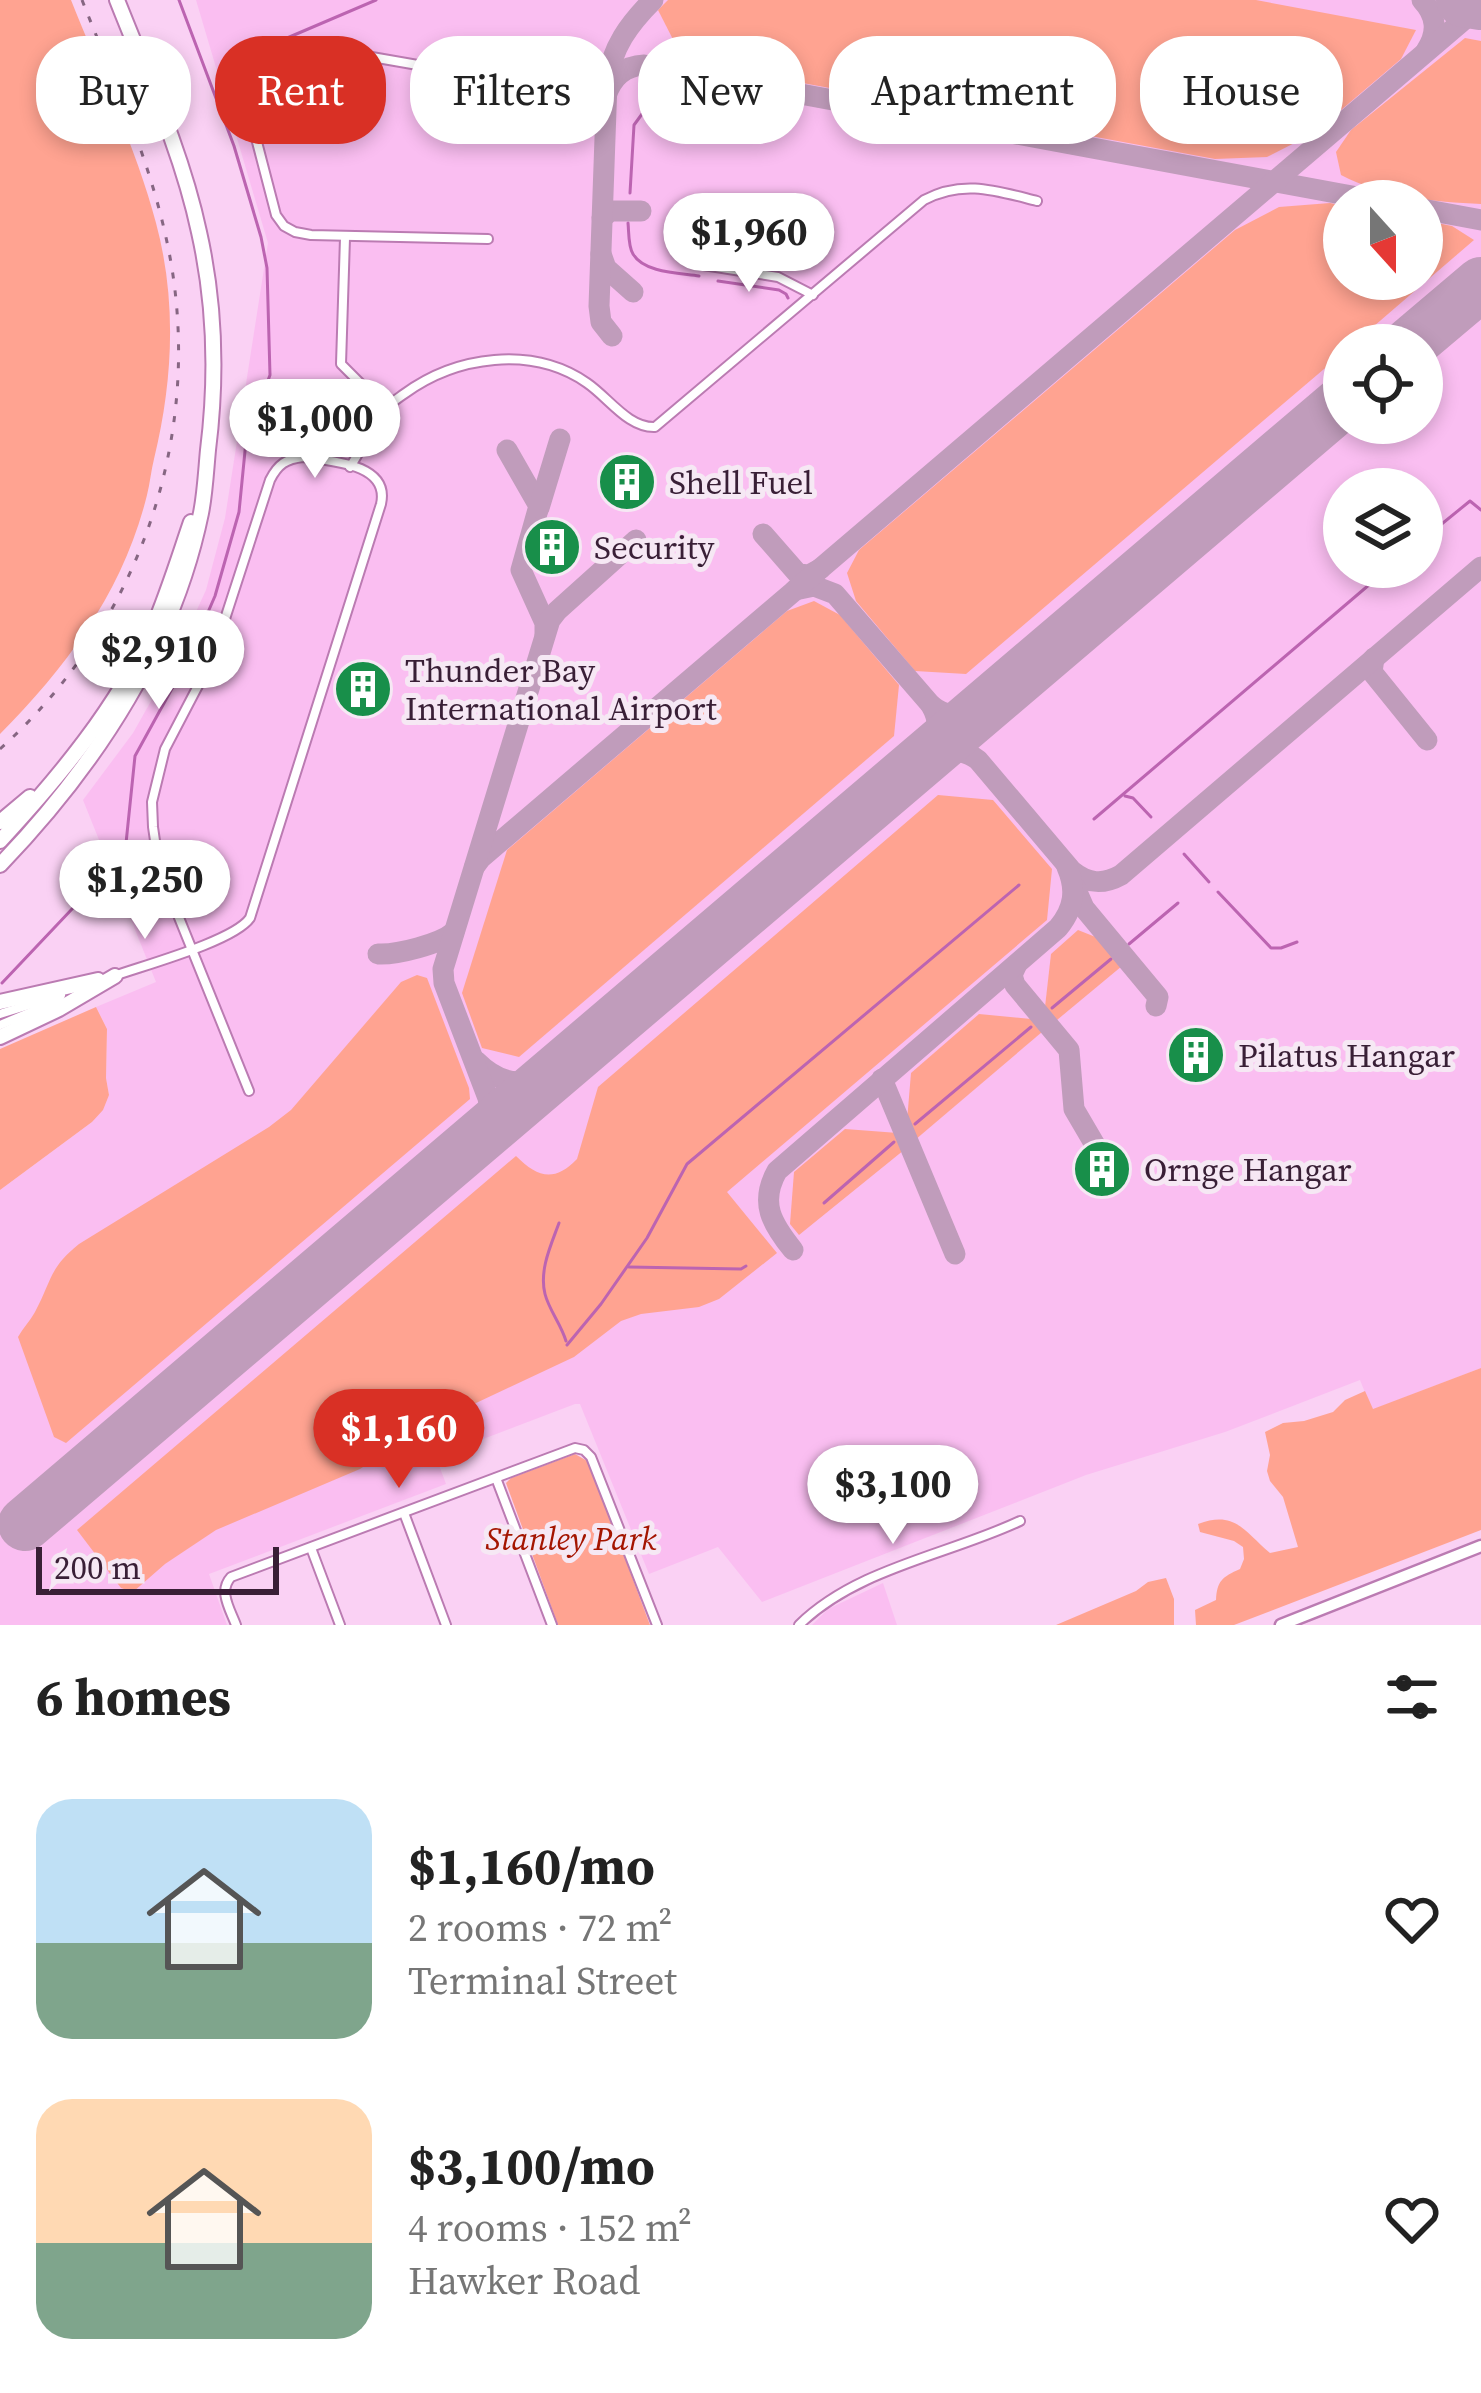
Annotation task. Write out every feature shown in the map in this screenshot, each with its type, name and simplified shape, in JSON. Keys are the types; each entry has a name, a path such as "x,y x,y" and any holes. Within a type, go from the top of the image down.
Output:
{"highway":[{"path":"0,867 82,771 146,670 194,545 202,506 213,385 208,278 185,178 117,0"},
{"path":"0,841 65,765 118,692 169,588 205,476"},
{"path":"0,822 65,765"},
{"path":"0,1002 115,976"},
{"path":"0,1036 115,976"}],"main road":[{"path":"1281,1625 1481,1546"}],"street":[{"path":"410,63 317,46 292,48 257,78 250,116 276,215 296,232 345,238 488,239"},
{"path":"350,467 386,407 430,376 476,362 512,359 541,364 584,381 640,426 656,427 938,192 969,186 1037,201"},
{"path":"345,238 341,364 386,407"},
{"path":"697,264 778,277 813,295"},
{"path":"0,1015 115,976 191,948 242,929 250,918 383,494 376,477 350,467 293,458 278,465 212,659 160,763 152,802 159,868 191,948 249,1090"},
{"path":"0,1024 115,976"},
{"path":"236,1625 224,1595 231,1577 574,1448 590,1457 657,1625"},
{"path":"496,1478 552,1625"},
{"path":"404,1513 446,1625"},
{"path":"799,1625 873,1578 1019,1521"},
{"path":"311,1548 340,1625"}],"shaded area":[{"name":"Thunder Bay International Airport","path":"196,0 1481,0 1481,1368 1372,1410 1360,1380 1225,1432 1086,1475 762,1602 718,1547 649,1574 580,1404 575,1404 436,1457 446,1484 209,1574 227,1625 0,1625 0,1190 92,1122 109,1095 107,1029 96,1007 156,982 83,800 133,733 172,664 206,590 225,518 268,243 239,144 386,144 386,36 215,36 215,64"},
{"path":"883,1583 897,1625 812,1625 828,1609"}],"green space":[{"path":"0,0 71,0 86,36 36,36 36,144 130,144 163,252 170,311 165,400 148,490 124,562 70,653 0,734"},
{"path":"668,0 1256,0 1416,30 1401,59 1343,108 1343,36 1140,36 1140,144 1292,144 1267,157 1215,159 1116,141 1116,36 829,36 829,88 805,83 805,36 671,36 658,10"},
{"path":"1465,38 1481,41 1481,204 1443,202 1443,180 1353,180 1341,175 1336,152 1351,130"},
{"path":"1323,204 1323,300 1404,300 1376,324 1323,324 1323,370 966,674 915,671 856,601 847,573 859,550 1235,230 1279,207"},
{"path":"1443,224 1474,240 1443,267"},
{"path":"814,601 840,615 899,685 894,736 519,1057 482,1048 462,993 507,850 787,611"},
{"path":"938,795 993,800 1052,869 1047,920 727,1192 777,1253 719,1299 621,1321 574,1357 423,1428 360,1469 216,1530 133,1592 121,1588 77,1530 516,1156 546,1174 569,1167 577,1159 598,1087"},
{"path":"1078,930 1098,938 1122,966 1057,1020 1045,1007 1051,954"},
{"path":"417,975 427,978 470,1099 66,1443 54,1437 18,1337 62,1260 79,1244 291,1110 401,982"},
{"path":"96,1007 107,1029 109,1095 103,1110 0,1190 0,1049"},
{"path":"979,1014 1031,1019 1042,1032 915,1140 907,1121 911,1073"},
{"path":"845,1129 898,1133 904,1150 799,1235 790,1224 794,1172"},
{"path":"1481,1368 1481,1530 1234,1625 1196,1625 1195,1610 1216,1600 1222,1580 1240,1569 1244,1559 1243,1547 1200,1532 1198,1524 1230,1521 1270,1553 1298,1547 1283,1497 1267,1471 1270,1455 1265,1432 1333,1412 1365,1391 1373,1409"},
{"name":"Stanley Park","path":"575,1454 589,1462 650,1625 558,1625 506,1483"},
{"path":"1166,1578 1174,1599 1174,1625 1056,1625 1148,1582"}],"waterway":[{"path":"2,983 125,853 135,756 186,663 215,596 239,512 246,441 270,375 267,268 261,237 234,146 179,0"},
{"path":"292,36 376,0"},
{"path":"630,193 638,120"},
{"path":"628,223 630,247 638,260 663,271 699,276"},
{"path":"718,281 779,290 788,298"},
{"path":"1443,523 1470,501 1481,510"},
{"path":"1094,819 1365,588"},
{"path":"1125,796 1151,817"},
{"path":"1184,854 1209,882"},
{"path":"567,1345 647,1238 687,1164 1019,885"},
{"path":"1218,892 1271,948 1297,942"},
{"path":"1129,944 1178,903"},
{"path":"1052,1008 1111,959"},
{"path":"915,1124 1031,1027"},
{"path":"824,1203 894,1142"},
{"path":"559,1223 544,1285 566,1341"},
{"path":"629,1267 746,1266"}],"taxiway":[{"path":"612,336 601,322 599,306 607,82 623,37 653,0"},
{"path":"1422,0 1434,25 1426,51"},
{"path":"475,866 1466,18 1481,10"},
{"path":"614,81 630,68 644,65 1323,191"},
{"path":"602,218 610,211 641,211"},
{"path":"1443,213 1481,220"},
{"path":"601,254 606,268 633,292"},
{"path":"1431,324 1481,281"},
{"path":"539,508 560,439"},
{"path":"507,450 539,506 521,570 545,623 545,635"},
{"path":"763,534 798,574 820,569"},
{"path":"420,1184 477,1137 487,1119 488,1098 444,983 443,969 550,620 636,540"},
{"path":"872,805 921,762 949,751 963,752 978,760 1072,871 1090,881 1114,878 1481,567"},
{"path":"795,590 814,586 835,594 931,705 937,734 920,759"},
{"path":"1374,658 1372,672 1427,740"},
{"path":"931,705 945,713 974,711 1036,659"},
{"path":"793,1250 770,1213 769,1193 777,1171 1058,928 1072,899 1067,867"},
{"path":"1074,885 1084,908 1158,997 1156,1006"},
{"path":"378,954 418,948 454,932"},
{"path":"1017,964 1012,975 1015,985 1069,1050 1074,1109 1098,1150"},
{"path":"476,1061 514,1082 537,1078 573,1054"},
{"path":"882,1079 955,1254"}],"runway":[{"path":"1463,0 1481,3"},
{"path":"1434,324 1481,284"},
{"path":"25,1524 1323,419"}],"railway":[{"path":"0,749 50,698 93,641 127,579 153,514 170,446 178,376 176,304 165,233 128,115 82,0"}],"place":[{"name":"Shell Fuel","path":"627,482"},
{"name":"Security","path":"552,547"},
{"name":"Thunder Bay International Airport","path":"363,689"},
{"name":"Pilatus Hangar","path":"1196,1055"},
{"name":"Ornge Hangar","path":"1102,1169"}]}
